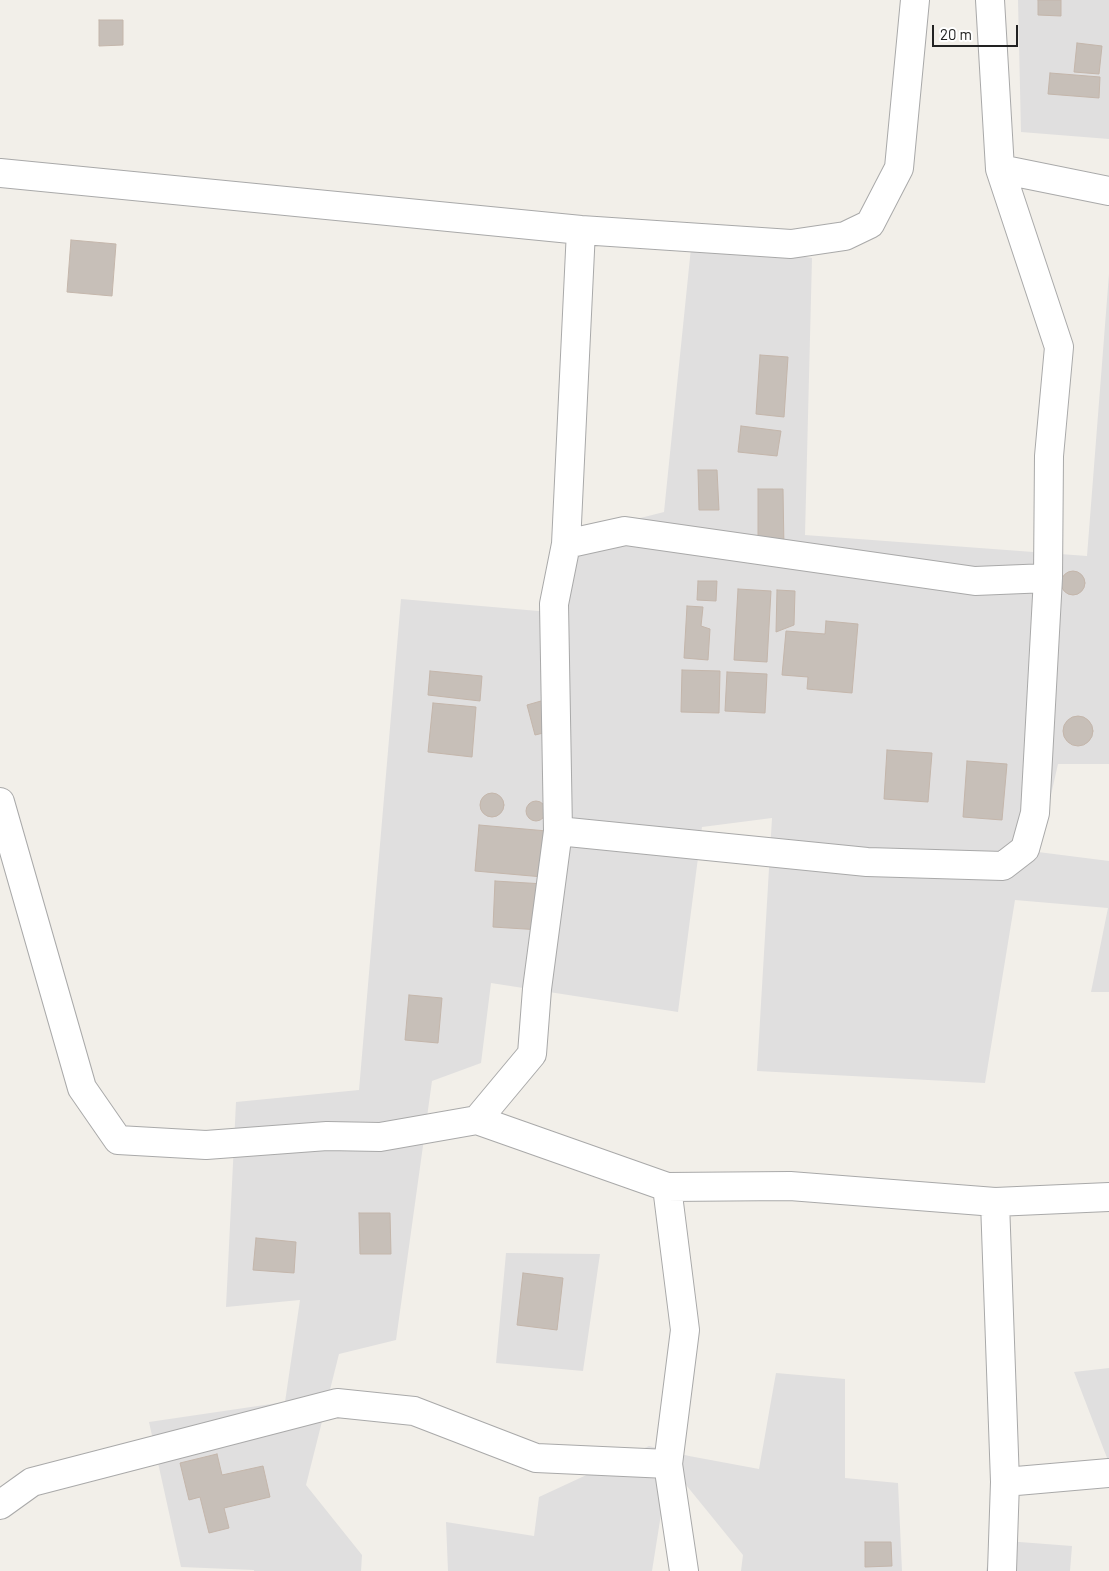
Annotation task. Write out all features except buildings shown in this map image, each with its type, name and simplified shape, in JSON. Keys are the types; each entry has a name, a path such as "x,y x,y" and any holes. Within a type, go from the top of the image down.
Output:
{"street":[{"path":"0,173 581,230 791,244 845,236 870,224 899,168 916,0"},
{"path":"558,831 867,862 1003,866 1025,849 1035,813 1048,578 1048,456 1059,346 1000,169 990,0"},
{"path":"1000,169 1109,191"},
{"path":"477,1120 532,1054 537,988 558,831 554,604 566,544 581,230"},
{"path":"566,544 625,531 975,581 1048,578"},
{"path":"0,802 82,1088 118,1140 206,1145 327,1136 380,1137 477,1120 667,1187 790,1186 995,1202 1109,1197"},
{"path":"667,1187 685,1330 668,1464 684,1571"},
{"path":"995,1202 1005,1482 1002,1571"},
{"path":"0,1505 32,1482 337,1403 414,1411 536,1458 668,1464"},
{"path":"1005,1482 1109,1473"}],"shaded area":[{"path":"1018,0 1109,0 1109,139 1021,132"},
{"path":"692,238 812,258 805,535 1087,556 1109,274 1109,764 1058,764 1038,852 1109,861 1109,992 1091,992 1108,908 1015,900 985,1083 757,1071 772,818 702,827 678,1012 491,983 481,1063 432,1081 396,1340 339,1354 306,1485 362,1555 361,1571 254,1571 181,1567 149,1422 285,1402 300,1300 226,1307 236,1102 359,1090 401,599 561,613 573,535 664,512"},
{"path":"506,1253 600,1254 583,1371 496,1363"},
{"path":"1109,1368 1109,1463 1074,1372"},
{"path":"776,1373 845,1379 845,1478 898,1483 902,1571 741,1571 743,1555 669,1464 652,1571 448,1571 446,1522 534,1536 539,1497 649,1446 689,1456 759,1469"},
{"path":"993,1540 1072,1546 1070,1571 986,1571"}]}
